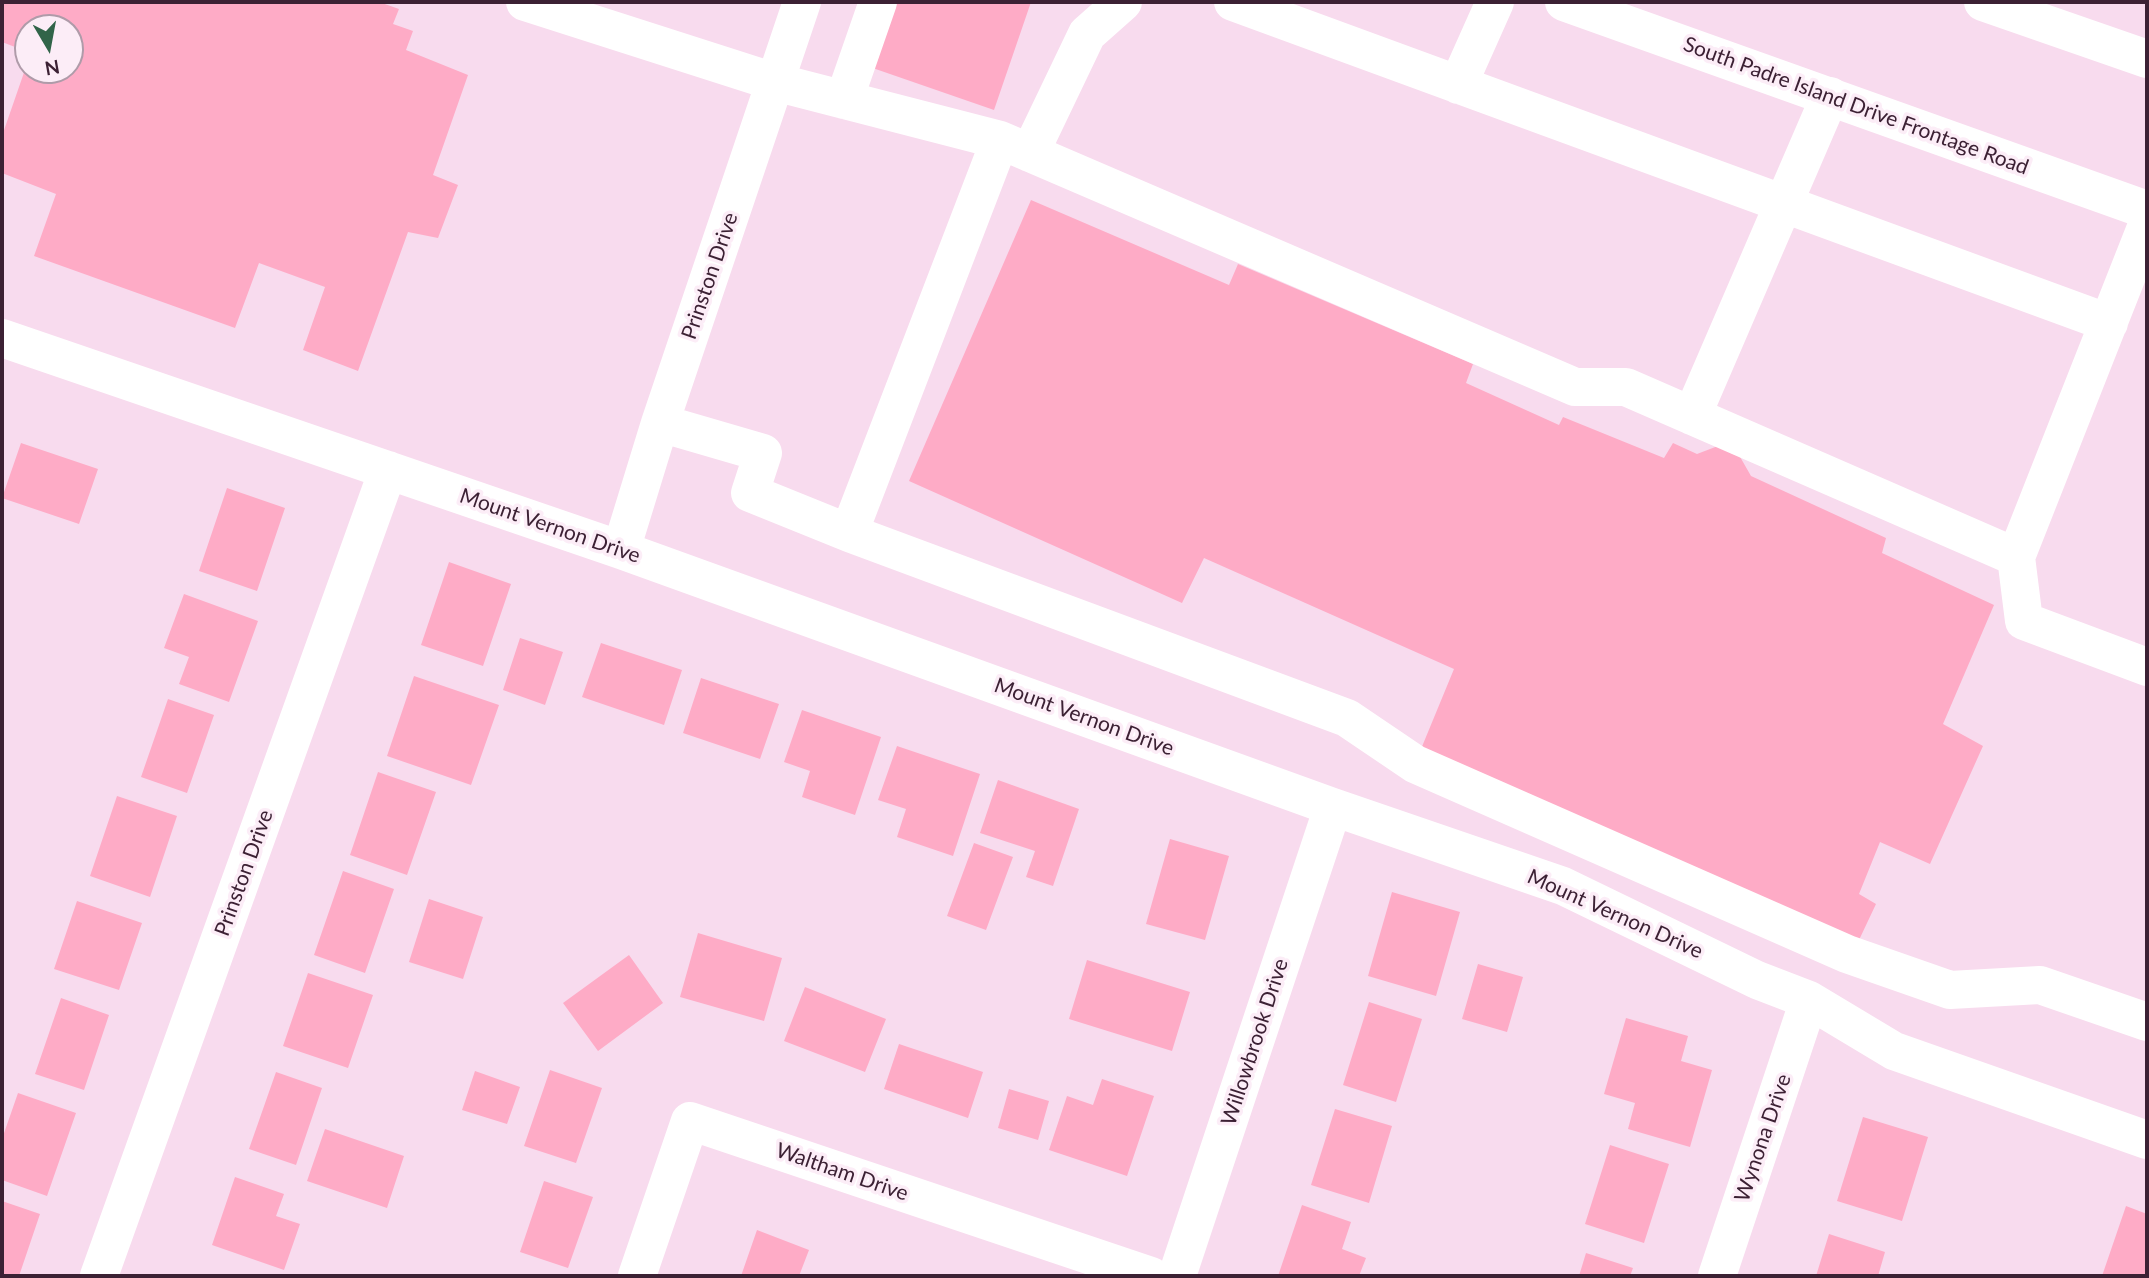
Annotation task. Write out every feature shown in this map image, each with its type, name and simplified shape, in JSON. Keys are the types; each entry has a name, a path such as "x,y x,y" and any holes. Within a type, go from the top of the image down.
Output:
{"main road":[{"path":"525,2 775,82 1015,146 1575,387 1626,387 2016,557"},
{"name":"Prinston Drive","path":"621,550 660,423 802,2"},
{"path":"844,100 878,2"},
{"path":"849,533 1015,146 1087,34 1123,2"},
{"path":"1233,2 2109,323"},
{"path":"1458,85 1495,2"},
{"name":"South Padre Island Drive Frontage Road","path":"1564,2 2147,210"},
{"path":"1970,2 2053,26"},
{"path":"1983,2 2147,59"},
{"path":"1692,416 1830,96"},
{"path":"2147,225 2016,557 2024,621 2147,667"},
{"name":"Mount Vernon Drive","path":"2,338 621,550 1333,807 1563,886 1757,980 1809,1000 1894,1051 2147,1140"},
{"path":"660,423 763,453 750,493 849,533 1347,718 1415,764 1847,954 1950,990 2040,985 2147,1021"},
{"name":"Prinston Drive","path":"99,1276 388,470"},
{"name":"Willowbrook Drive","path":"1177,1276 1333,807"},
{"name":"Wynona Drive","path":"1717,1276 1809,1000"},
{"name":"Waltham Drive","path":"637,1276 690,1121 1151,1276"}],"building":[{"path":"2,2 379,2 399,9 393,24 413,31 406,50 468,75 433,175 458,185 438,238 408,232 358,371 303,350 325,287 259,263 235,328 34,256 56,194 2,173 2,136 20,84 84,84 84,14 14,14 14,47 2,42"},
{"path":"885,2 1031,2 994,110 864,65"},
{"path":"1031,200 1229,285 1238,264 1473,364 1466,383 1559,425 1563,417 1664,458 1673,443 1697,454 1731,441 1751,476 1886,538 1882,553 1994,605 1943,724 1983,746 1930,864 1880,842 1859,894 1876,904 1859,940 1421,749 1454,669 1204,558 1182,603 909,481"},
{"path":"21,443 98,469 79,524 2,498"},
{"path":"227,488 285,508 257,591 199,571"},
{"path":"449,562 511,584 483,666 421,645"},
{"path":"184,594 258,621 229,702 179,684 189,657 164,648"},
{"path":"520,638 563,652 545,705 503,690"},
{"path":"601,643 682,670 664,725 582,697"},
{"path":"414,676 499,705 471,785 387,756"},
{"path":"701,678 779,704 760,759 683,733"},
{"path":"168,699 214,715 187,793 141,777"},
{"path":"802,710 881,737 855,815 802,797 810,771 784,762"},
{"path":"897,746 980,774 953,856 897,837 906,809 878,800"},
{"path":"378,772 436,792 407,875 350,855"},
{"path":"998,780 1079,809 1053,886 1026,877 1035,851 980,833"},
{"path":"117,796 177,816 150,897 90,876"},
{"path":"1170,839 1229,856 1205,940 1146,924"},
{"path":"974,843 1013,857 986,930 947,916"},
{"path":"343,871 394,889 365,973 314,955"},
{"path":"1392,892 1460,912 1436,996 1368,976"},
{"path":"429,899 483,917 463,979 409,962"},
{"path":"77,901 142,923 119,990 54,969"},
{"path":"698,933 782,958 764,1021 680,997"},
{"path":"629,955 663,1003 598,1051 563,1003"},
{"path":"1087,960 1190,992 1172,1051 1069,1019"},
{"path":"1478,964 1523,977 1507,1032 1462,1019"},
{"path":"308,973 373,995 348,1068 283,1046"},
{"path":"805,987 886,1019 865,1072 784,1041"},
{"path":"61,998 109,1015 84,1090 35,1074"},
{"path":"1369,1002 1422,1019 1396,1102 1343,1085"},
{"path":"1626,1018 1688,1036 1681,1061 1712,1070 1690,1147 1628,1129 1635,1103 1604,1094"},
{"path":"899,1044 983,1072 968,1118 884,1089"},
{"path":"550,1070 602,1088 576,1163 524,1146"},
{"path":"475,1071 520,1087 507,1124 462,1110"},
{"path":"276,1072 322,1088 296,1165 249,1149"},
{"path":"1102,1079 1154,1096 1127,1176 1049,1150 1067,1096 1093,1105"},
{"path":"1009,1089 1049,1101 1038,1140 998,1128"},
{"path":"18,1093 76,1113 47,1196 2,1180 2,1139"},
{"path":"1335,1109 1392,1126 1369,1203 1311,1185"},
{"path":"1863,1117 1928,1137 1902,1221 1837,1201"},
{"path":"325,1129 404,1156 387,1208 307,1181"},
{"path":"1610,1145 1669,1164 1644,1243 1585,1224"},
{"path":"235,1177 284,1194 276,1216 300,1224 284,1270 212,1245"},
{"path":"544,1181 593,1197 568,1268 520,1252"},
{"path":"2,1201 40,1214 19,1276 2,1276"},
{"path":"1302,1205 1351,1222 1342,1249 1366,1258 1359,1276 1278,1276"},
{"path":"2126,1206 2147,1214 2147,1276 2102,1276"},
{"path":"757,1230 809,1250 799,1276 741,1276"},
{"path":"1829,1234 1885,1252 1878,1276 1816,1276"},
{"path":"1586,1253 1633,1268 1630,1276 1579,1276"}]}
